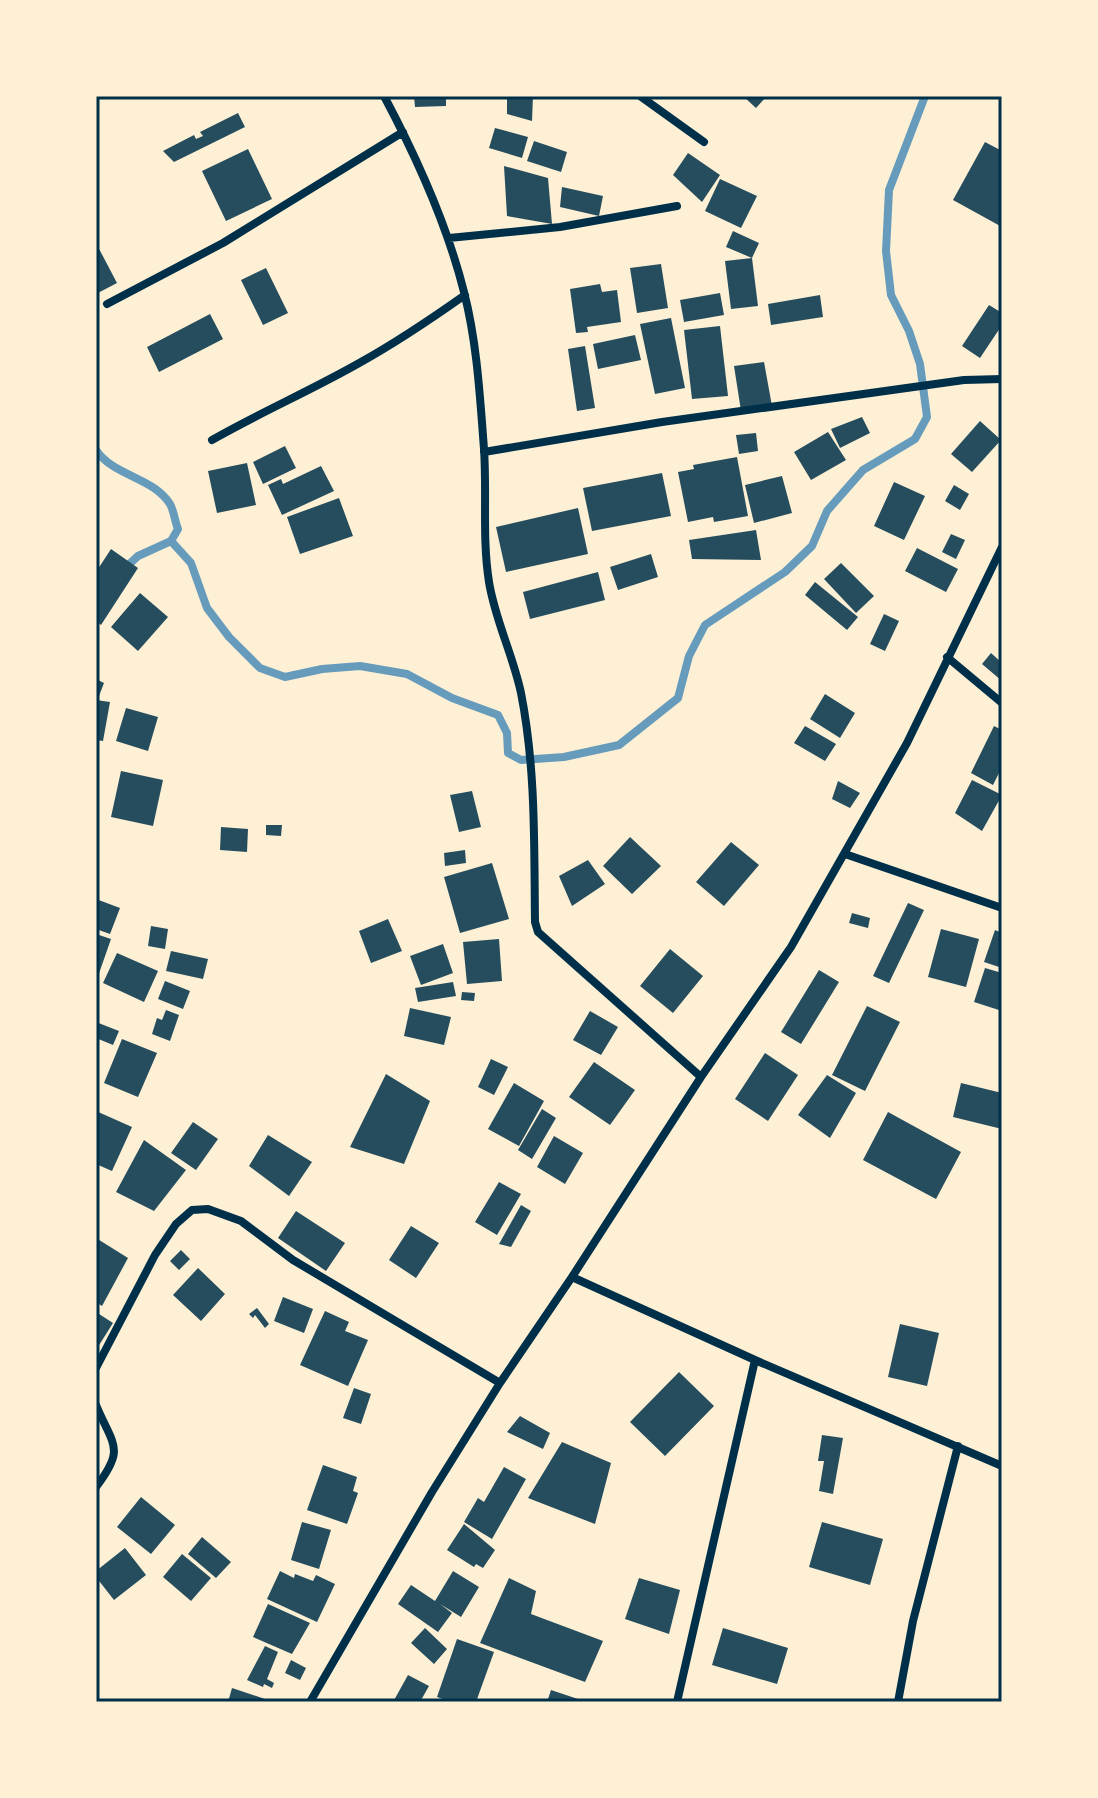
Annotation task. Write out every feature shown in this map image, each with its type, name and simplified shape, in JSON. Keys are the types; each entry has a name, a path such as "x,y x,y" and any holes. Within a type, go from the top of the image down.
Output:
{"street":[{"path":"384,96 449,238 465,295 477,368 489,581 514,663 532,751 535,922 538,932 701,1077"},
{"path":"640,96 704,142"},
{"path":"107,304 223,243 403,132"},
{"path":"449,238 560,227 677,206"},
{"path":"212,440 358,364 465,295"},
{"path":"484,452 662,422 964,380 1002,379"},
{"path":"310,1702 432,1492 500,1383 701,1077 791,947 907,743 1002,547"},
{"path":"947,657 1002,703"},
{"path":"845,854 1002,908"},
{"path":"96,1368 155,1255 176,1224 192,1210 208,1209 241,1221 293,1260 500,1383"},
{"path":"572,1277 1002,1466"},
{"path":"677,1702 755,1360"},
{"path":"96,1405 115,1453 112,1466 96,1487"},
{"path":"898,1702 913,1621 958,1446"}],"building":[{"path":"414,96 446,96 446,106 415,107"},
{"path":"507,96 533,96 532,121 507,114"},
{"path":"743,96 767,96 756,108"},
{"path":"238,113 245,127 174,162 163,151 194,135 196,139 203,136 200,132"},
{"path":"495,128 528,137 522,158 489,148"},
{"path":"534,141 567,152 561,172 527,161"},
{"path":"985,142 1002,151 1002,227 953,200"},
{"path":"248,149 272,199 226,221 202,171"},
{"path":"688,153 720,175 702,202 673,175"},
{"path":"504,166 548,178 552,224 507,216"},
{"path":"720,179 757,196 741,228 705,211"},
{"path":"562,187 603,196 599,216 560,207"},
{"path":"733,231 759,243 752,258 726,247"},
{"path":"96,243 117,283 96,294"},
{"path":"752,258 758,306 731,309 725,261"},
{"path":"661,264 668,308 637,313 630,268"},
{"path":"266,268 288,313 263,325 241,280"},
{"path":"600,284 602,292 617,290 621,322 587,327 588,332 576,333 570,289"},
{"path":"720,293 724,315 684,322 680,300"},
{"path":"820,295 823,317 771,325 768,304"},
{"path":"989,305 1002,313 1002,325 980,358 962,346"},
{"path":"210,314 223,339 159,372 147,347"},
{"path":"671,318 685,388 655,394 640,324"},
{"path":"720,326 728,396 692,399 684,330"},
{"path":"635,335 641,360 598,369 593,344"},
{"path":"585,346 595,408 577,411 568,349"},
{"path":"764,362 772,406 741,411 734,366"},
{"path":"862,417 870,433 840,448 831,429"},
{"path":"980,421 1001,440 972,472 951,454"},
{"path":"828,432 846,460 811,480 794,452"},
{"path":"756,433 758,451 739,454 736,435"},
{"path":"285,446 296,468 263,484 253,462"},
{"path":"737,457 748,516 714,522 713,517 688,522 678,472 694,469 693,465"},
{"path":"247,463 256,505 217,513 208,471"},
{"path":"321,466 334,491 282,515 268,485 281,479 283,484"},
{"path":"662,473 671,516 592,531 583,488"},
{"path":"782,476 792,513 754,523 745,485"},
{"path":"894,482 925,496 904,540 874,526"},
{"path":"954,485 969,494 960,510 945,501"},
{"path":"339,498 353,536 300,554 287,517"},
{"path":"578,508 588,554 506,572 496,527"},
{"path":"756,530 761,560 692,559 689,540"},
{"path":"951,534 965,540 956,559 942,552"},
{"path":"917,548 958,569 946,592 905,571"},
{"path":"111,549 138,568 101,625 96,621 96,572"},
{"path":"651,554 658,577 618,590 610,567"},
{"path":"841,563 874,596 856,613 824,579"},
{"path":"598,572 605,600 530,619 523,592"},
{"path":"815,582 858,617 847,630 805,595"},
{"path":"140,593 168,617 138,651 111,627"},
{"path":"884,614 899,621 885,651 870,644"},
{"path":"991,653 1002,663 1002,681 982,664"},
{"path":"96,679 104,683 99,696 96,695"},
{"path":"825,694 855,713 840,738 810,719"},
{"path":"96,700 110,702 103,741 96,740"},
{"path":"126,708 158,717 148,751 116,741"},
{"path":"805,726 836,744 825,761 794,743"},
{"path":"994,726 1002,730 1002,767 993,785 971,773"},
{"path":"121,771 163,780 153,826 111,817"},
{"path":"972,780 1002,795 982,831 955,813"},
{"path":"838,781 860,793 850,808 832,799"},
{"path":"472,791 481,827 459,832 450,795"},
{"path":"266,825 282,825 281,836 266,835"},
{"path":"221,827 248,829 247,852 220,850"},
{"path":"630,837 661,866 632,894 603,866"},
{"path":"731,842 759,865 724,906 696,882"},
{"path":"465,850 466,863 445,866 444,853"},
{"path":"588,860 605,884 572,906 559,876"},
{"path":"492,863 509,919 460,933 444,877"},
{"path":"96,899 120,908 110,934 96,929"},
{"path":"908,903 924,910 889,983 873,976"},
{"path":"852,913 870,918 868,928 849,923"},
{"path":"388,919 402,951 371,963 359,931"},
{"path":"151,926 168,929 165,949 148,946"},
{"path":"941,929 979,939 966,987 928,977"},
{"path":"995,930 1002,933 1002,968 984,962"},
{"path":"96,934 111,939 96,982"},
{"path":"499,939 502,981 467,984 463,942"},
{"path":"443,944 453,973 421,985 410,956"},
{"path":"670,949 703,976 673,1013 640,986"},
{"path":"171,951 208,959 203,979 166,971"},
{"path":"117,953 158,971 144,1002 103,983"},
{"path":"985,968 1002,973 1002,1011 974,1002"},
{"path":"819,970 839,982 801,1044 781,1032"},
{"path":"165,981 190,991 183,1009 158,999"},
{"path":"453,982 456,996 418,1002 415,988"},
{"path":"462,992 475,993 474,1001 461,1000"},
{"path":"867,1006 900,1022 865,1091 832,1075"},
{"path":"410,1008 451,1017 444,1045 404,1036"},
{"path":"166,1010 179,1015 170,1041 152,1034 157,1018 162,1020"},
{"path":"590,1011 618,1027 601,1055 573,1040"},
{"path":"96,1022 119,1031 113,1045 96,1038"},
{"path":"122,1039 157,1053 138,1097 104,1083"},
{"path":"765,1053 798,1075 768,1121 735,1099"},
{"path":"491,1059 508,1067 494,1095 478,1087"},
{"path":"594,1062 635,1090 610,1125 569,1097"},
{"path":"386,1074 430,1101 404,1164 350,1147"},
{"path":"827,1075 856,1093 830,1138 798,1115"},
{"path":"514,1083 544,1101 519,1146 488,1129"},
{"path":"961,1083 1002,1093 1002,1129 953,1117"},
{"path":"542,1109 556,1118 532,1159 518,1150"},
{"path":"96,1111 132,1127 112,1171 96,1164"},
{"path":"888,1112 961,1152 936,1199 863,1160"},
{"path":"193,1122 218,1139 196,1170 171,1153"},
{"path":"268,1135 312,1162 289,1196 249,1166"},
{"path":"554,1136 583,1153 565,1184 537,1167"},
{"path":"144,1140 186,1170 154,1211 116,1192"},
{"path":"499,1182 521,1194 497,1235 475,1222"},
{"path":"521,1205 531,1211 511,1247 499,1244"},
{"path":"296,1211 345,1243 326,1271 278,1238"},
{"path":"411,1226 439,1243 416,1278 389,1260"},
{"path":"96,1238 128,1258 102,1306 96,1302"},
{"path":"181,1250 190,1259 179,1270 170,1261"},
{"path":"198,1268 225,1294 201,1321 173,1295"},
{"path":"283,1297 313,1309 304,1333 274,1321"},
{"path":"257,1308 269,1324 265,1328 255,1315 253,1318 249,1314"},
{"path":"325,1311 349,1322 345,1331 368,1340 348,1386 300,1365"},
{"path":"96,1312 113,1323 96,1350"},
{"path":"900,1324 939,1333 927,1386 888,1377"},
{"path":"679,1372 714,1406 665,1456 630,1422"},
{"path":"354,1388 371,1394 361,1424 343,1418"},
{"path":"520,1416 550,1433 543,1449 507,1432"},
{"path":"822,1435 843,1438 833,1494 819,1491 824,1461 818,1461"},
{"path":"562,1442 611,1463 595,1524 528,1498"},
{"path":"323,1465 357,1477 353,1491 358,1493 347,1524 307,1510"},
{"path":"504,1467 526,1479 492,1539 464,1522 478,1498 484,1502"},
{"path":"141,1497 175,1525 151,1554 117,1527"},
{"path":"302,1522 331,1530 319,1569 291,1560"},
{"path":"822,1522 883,1539 870,1585 809,1567"},
{"path":"464,1524 495,1550 483,1568 476,1564 474,1567 447,1550"},
{"path":"202,1537 231,1562 216,1578 188,1554"},
{"path":"125,1548 146,1575 114,1600 96,1577 96,1571"},
{"path":"182,1554 211,1578 191,1601 163,1577"},
{"path":"280,1571 294,1578 295,1574 313,1581 316,1575 335,1584 317,1622 267,1599"},
{"path":"453,1571 479,1587 461,1617 440,1604 452,1613 438,1632 398,1604 411,1585 435,1601"},
{"path":"509,1578 536,1591 531,1614 603,1641 585,1682 480,1643"},
{"path":"639,1578 680,1590 669,1634 625,1619"},
{"path":"268,1604 310,1623 292,1654 253,1637"},
{"path":"425,1628 447,1649 434,1664 411,1643"},
{"path":"723,1628 788,1648 777,1684 712,1665"},
{"path":"457,1639 494,1652 476,1702 451,1702 437,1697"},
{"path":"265,1646 278,1652 267,1679 274,1683 272,1688 247,1680"},
{"path":"291,1660 306,1668 300,1680 285,1673"},
{"path":"408,1675 429,1686 420,1702 393,1702"},
{"path":"232,1688 265,1699 264,1702 228,1702"},
{"path":"551,1690 584,1701 584,1702 547,1702"}],"waterway":[{"path":"96,450 112,466 154,488 170,504 178,529 171,541 191,563 207,608 229,637 260,668 285,677 322,669 360,666 407,674 452,698 498,715 507,733 508,753 521,760 564,757 619,745 678,698 689,656 705,625 785,572 812,546 827,511 863,470 915,439 927,417 920,364 909,331 891,295 886,251 889,190 925,96"},
{"path":"124,569 138,556 171,541"}]}
